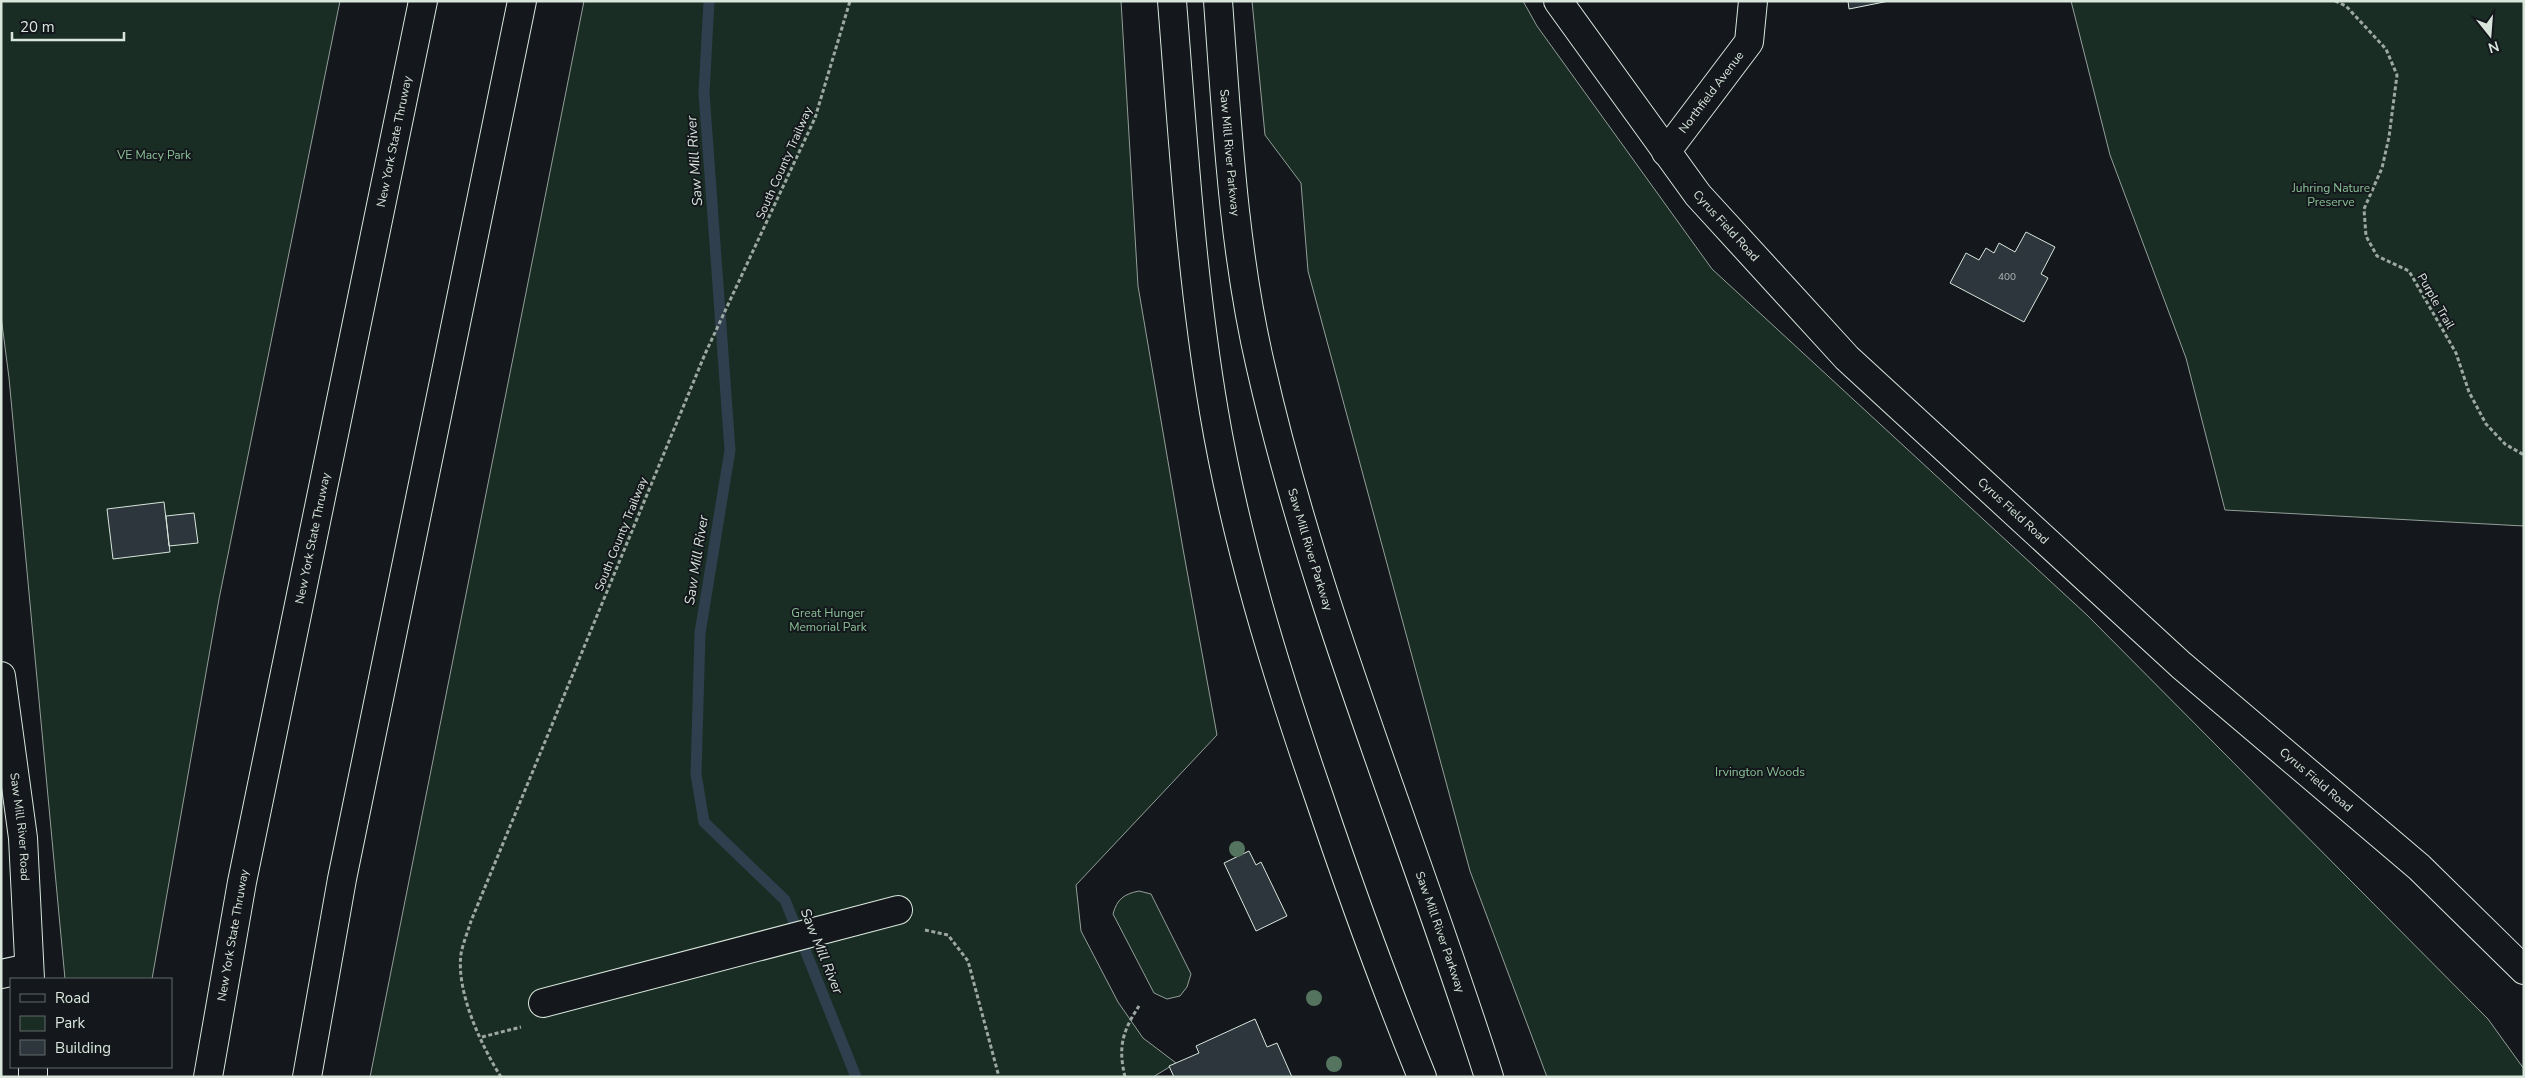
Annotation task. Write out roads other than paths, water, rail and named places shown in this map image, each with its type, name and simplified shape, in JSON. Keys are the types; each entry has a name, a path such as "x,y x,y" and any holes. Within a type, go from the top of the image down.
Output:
{"main road":[{"name":"New York State Thruway","path":"208,1077 244,873 423,1"},
{"path":"307,1077 348,850 522,1"},
{"path":"1172,1 1203,336 1226,476 1246,557 1283,690 1374,956 1422,1077"},
{"name":"Saw Mill River Parkway","path":"1218,1 1238,231 1260,365 1276,432 1314,561 1347,662 1489,1077"},
{"name":"Cyrus Field Road","path":"1558,1 1698,195 1847,358 2181,665 2419,867 2524,970"},
{"name":"Northfield Avenue","path":"1666,152 1750,42 1753,1"},
{"name":"Saw Mill River Road","path":"3,693 23,838 30,974"},
{"path":"543,1003 898,910"},
{"path":"1,974 30,974"}],"waterway":[{"name":"Saw Mill River","path":"709,1 704,93 730,450 700,633 696,774 704,822 785,900 856,1077"}],"park label":[{"name":"VE Macy Park","path":"154,155"},
{"name":"Juhring Nature Preserve","path":"2331,195"},
{"name":"Great Hunger Memorial Park","path":"828,620"},
{"name":"Irvington Woods","path":"1760,772"}]}
